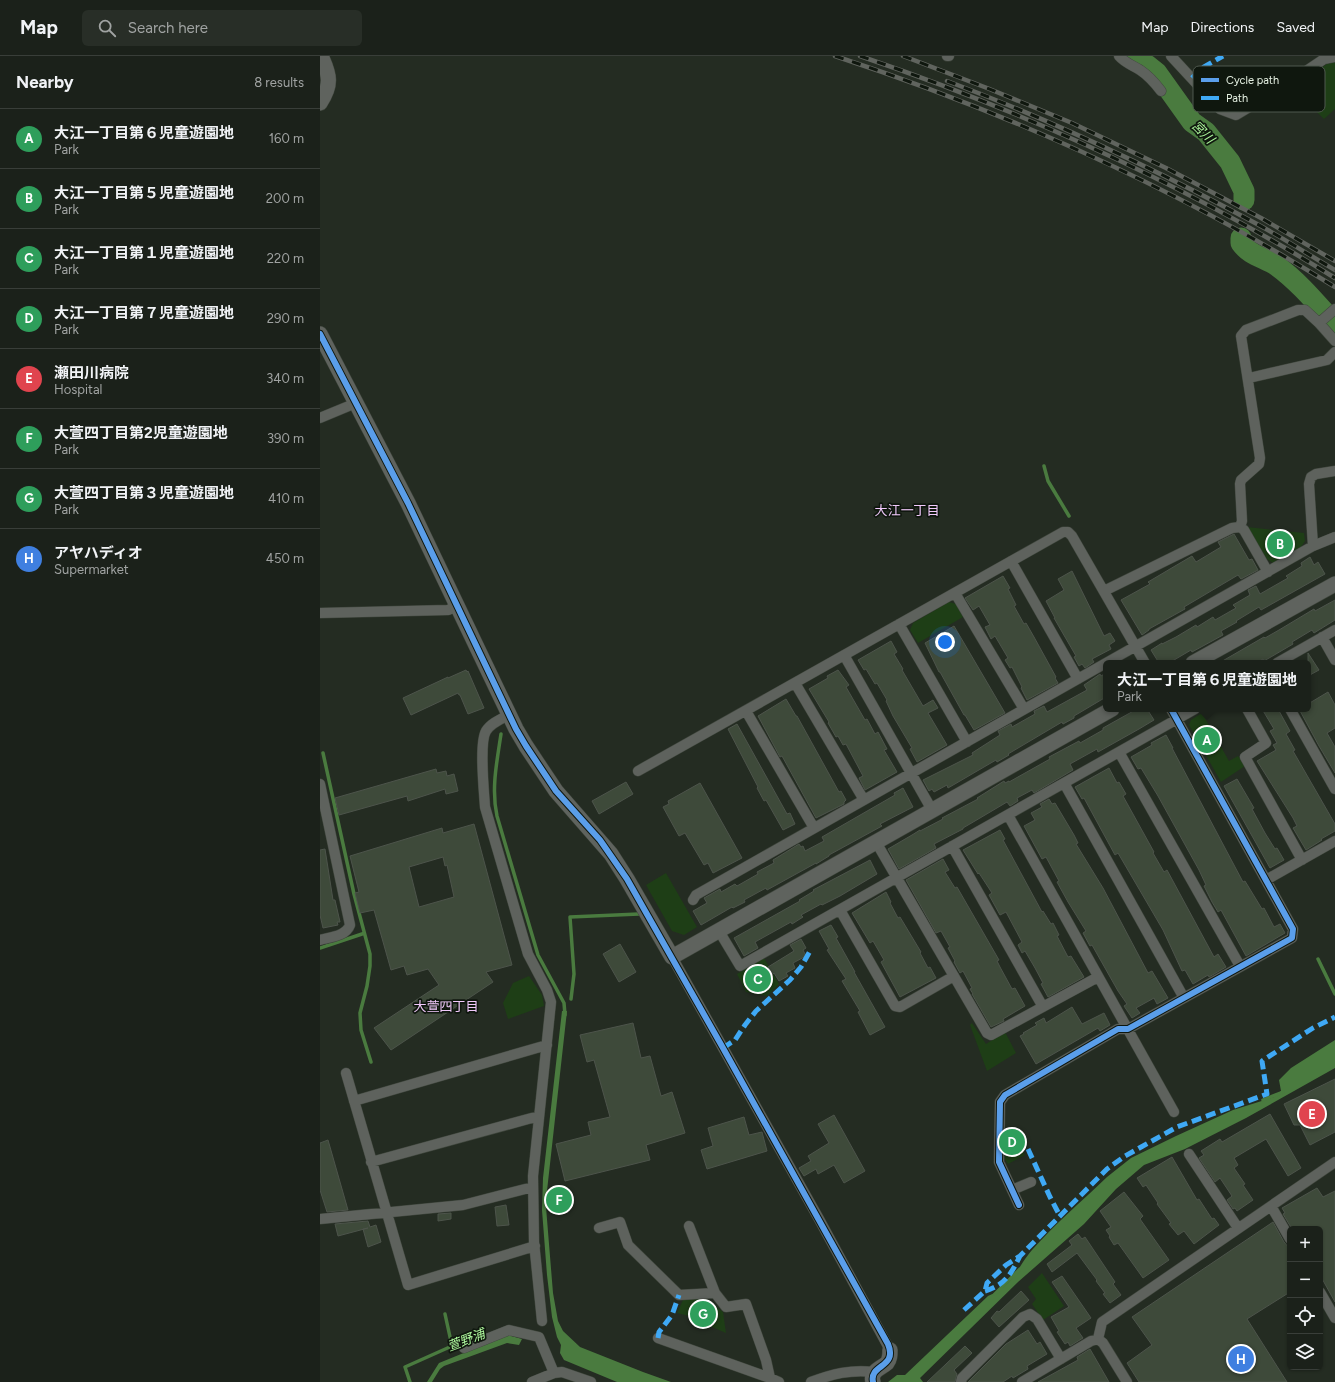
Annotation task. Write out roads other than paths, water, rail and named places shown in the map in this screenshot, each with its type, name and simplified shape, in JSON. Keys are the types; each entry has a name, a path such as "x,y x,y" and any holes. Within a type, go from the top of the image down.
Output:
{"street":[{"path":"320,103 329,84 328,71 321,56"},
{"path":"1119,56 1125,62 1140,70 1152,80 1161,91"},
{"path":"1171,56 1193,80"},
{"path":"1311,66 1322,58 1335,57"},
{"path":"1228,112 1236,115 1241,112"},
{"path":"1240,527 1242,521 1241,480 1259,464 1260,458 1241,336 1246,330 1298,310 1305,310 1335,341"},
{"path":"1319,324 1334,311"},
{"path":"320,334 408,503 509,715 526,746 556,791 611,854 627,879 815,1212 890,1350 888,1362 873,1377 861,1370 828,1376 811,1382"},
{"path":"1248,378 1327,360 1335,352"},
{"path":"320,418 356,403"},
{"path":"1313,546 1309,484 1310,477 1316,474 1335,471"},
{"path":"1104,590 1232,528 1240,527 1244,530 1268,572"},
{"path":"638,771 1063,532 1068,532 1072,536 1143,660"},
{"path":"1111,660 1313,546 1335,536"},
{"path":"1011,561 1078,679"},
{"path":"1198,660 1335,584"},
{"path":"955,592 1024,710"},
{"path":"320,613 448,610 458,606"},
{"path":"899,624 967,742"},
{"path":"1282,660 1335,630"},
{"path":"1322,637 1335,660"},
{"path":"844,655 932,810"},
{"path":"693,900 696,895 1103,665"},
{"path":"795,683 864,800"},
{"path":"746,711 814,828"},
{"path":"672,957 1107,712"},
{"path":"1019,1205 999,1162 1000,1102 1005,1095 1118,1029 1128,1029 1292,938 1293,929 1173,712"},
{"path":"719,931 740,966 1190,712"},
{"path":"1249,712 1266,743 1245,757 1302,860"},
{"path":"1292,712 1335,789"},
{"path":"509,715 493,723 486,731 483,742 485,807 528,954 547,990 551,1002 533,1176 535,1246 542,1321"},
{"path":"1119,752 1240,966"},
{"path":"320,784 350,925 348,930 342,934 320,940"},
{"path":"1064,784 1184,998"},
{"path":"1008,815 1174,1112"},
{"path":"1266,880 1335,841"},
{"path":"876,842 987,1033 991,1035 1098,977"},
{"path":"952,846 1043,1007"},
{"path":"840,910 895,1006 900,1007 954,976"},
{"path":"354,1102 547,1045"},
{"path":"346,1073 408,1285 535,1246"},
{"path":"371,1162 539,1116"},
{"path":"1189,1154 1238,1228"},
{"path":"1098,1339 1102,1322 1335,1162"},
{"path":"1012,1190 1031,1182"},
{"path":"320,1219 463,1205 533,1188"},
{"path":"1271,1206 1287,1234"},
{"path":"599,1228 620,1222 628,1244 680,1295 715,1293"},
{"path":"689,1226 715,1293 726,1307 746,1304 774,1380"},
{"path":"1323,1297 1335,1318"},
{"path":"961,1382 962,1378 1023,1317 1030,1314 1037,1319 1061,1359"},
{"path":"464,1348 509,1330 539,1337 558,1373 568,1382"},
{"path":"658,1338 774,1380"},
{"path":"1022,1382 1091,1341 1098,1339"},
{"path":"1098,1339 1103,1343 1127,1382"},
{"path":"532,1382 558,1373 591,1382"}],"waterway":[{"name":"宮川","path":"1131,56 1147,65 1157,73 1192,122 1206,132 1230,162 1244,191 1244,200"},
{"name":"宮川","path":"1241,238 1241,243 1248,251 1277,266 1293,279 1335,324"},
{"path":"1044,466 1048,481 1069,516"},
{"path":"501,734 496,765 495,785 495,806 497,816 538,955 564,1003 565,1015"},
{"path":"323,753 354,894 370,954 367,986 360,1013 361,1030 371,1062"},
{"path":"571,999 574,974 570,917 639,914"},
{"path":"320,948 362,934"},
{"path":"1318,959 1335,994"},
{"path":"1263,1100 1283,1092"},
{"path":"995,1294 1020,1269"},
{"name":"萱野浦","path":"410,1382 405,1367 452,1346 445,1314"}],"railway":[{"path":"835,56 965,102 1092,156 1216,218 1335,287"},
{"path":"860,56 983,101 1104,154 1222,212 1335,278"},
{"path":"903,56 987,88 1072,123 1166,168 1261,218 1335,261"},
{"path":"947,81 987,96 1105,147 1181,184 1257,224 1335,270"}],"place":[{"name":"大江一丁目第５児童遊園地","path":"1280,544"},
{"name":"大江一丁目第６児童遊園地","path":"1207,740"},
{"name":"大江一丁目第１児童遊園地","path":"758,979"},
{"name":"瀬田川病院","path":"1312,1114"},
{"name":"大江一丁目第７児童遊園地","path":"1012,1142"},
{"name":"大萱四丁目第2児童遊園地","path":"559,1200"},
{"name":"大萱四丁目第３児童遊園地","path":"703,1314"},
{"name":"アヤハディオ","path":"1241,1359"}],"district":[{"name":"大江一丁目","path":"907,510"},
{"name":"大萱四丁目","path":"446,1006"}]}
